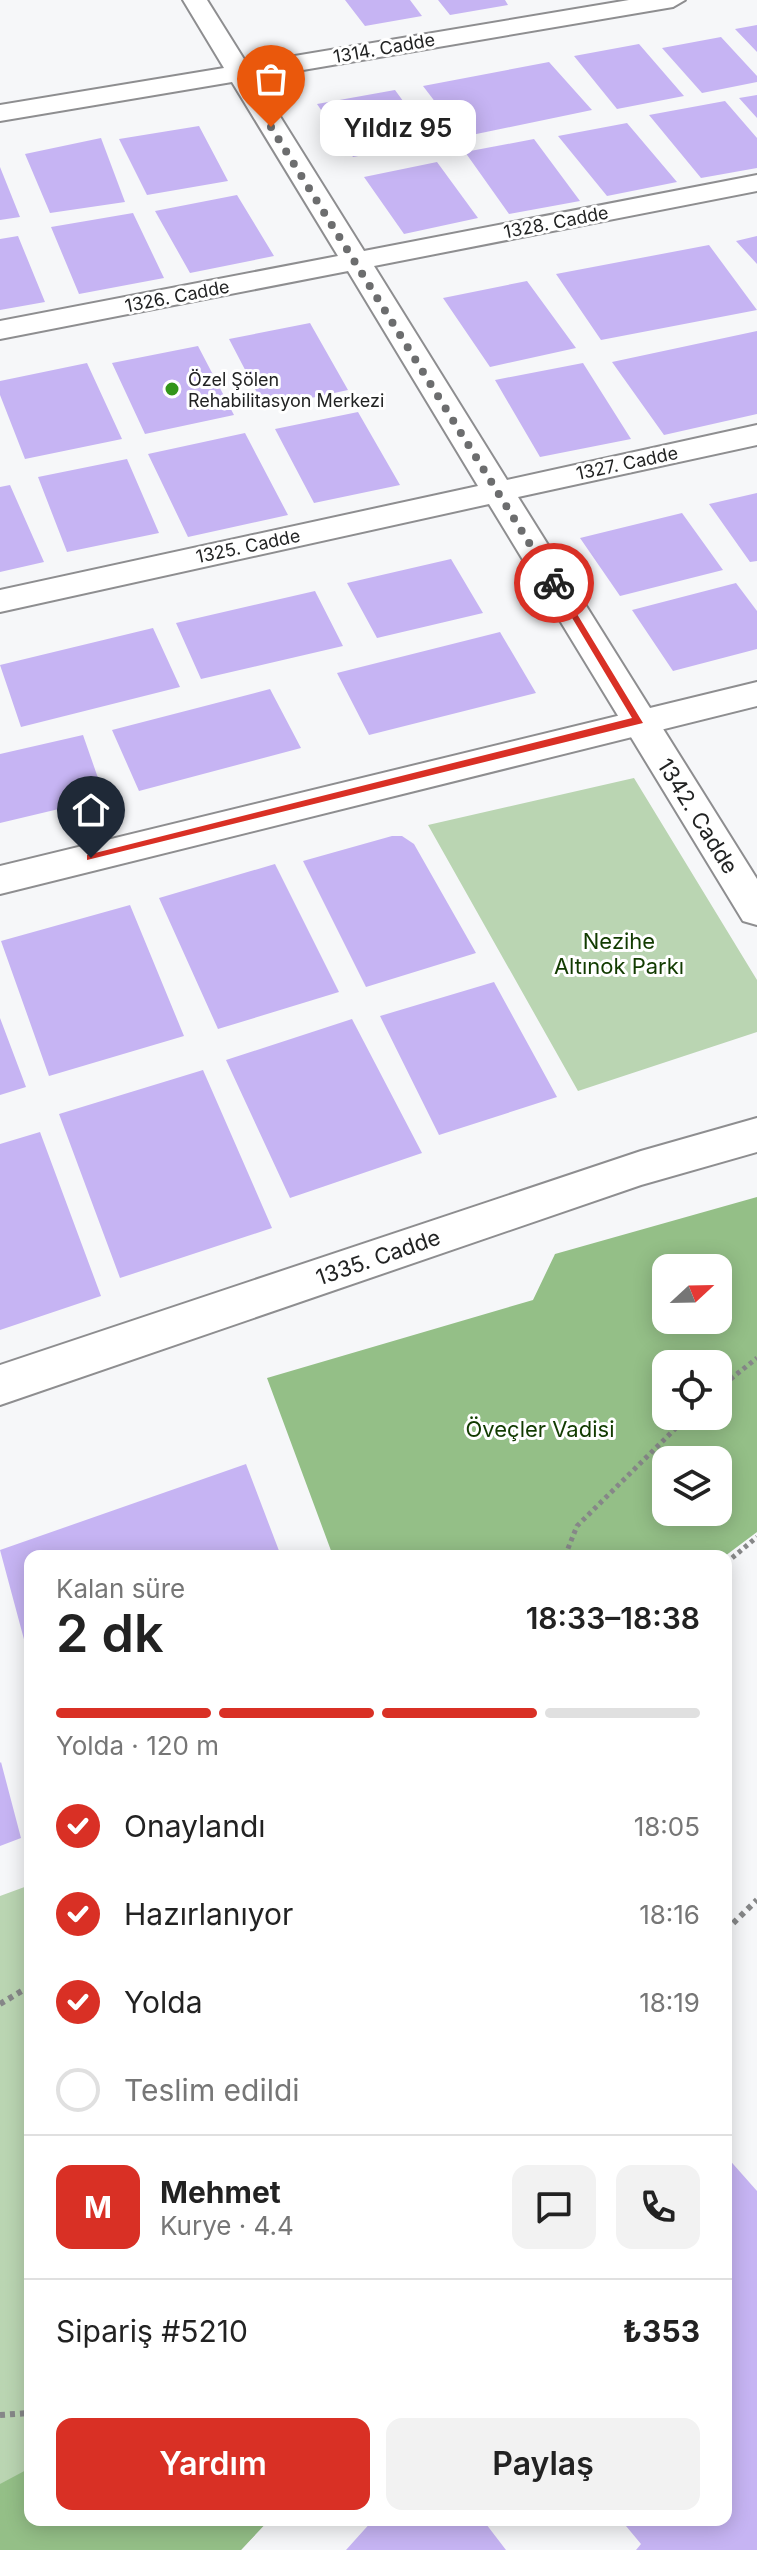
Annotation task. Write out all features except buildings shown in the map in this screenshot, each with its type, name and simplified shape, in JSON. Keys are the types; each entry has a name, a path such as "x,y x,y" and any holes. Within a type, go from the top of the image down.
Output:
{"street":[{"name":"1342. Cadde","path":"195,0 757,911"},
{"name":"1314. Cadde","path":"0,113 673,0"},
{"name":"1328. Cadde","path":"355,262 757,183"},
{"name":"1326. Cadde","path":"0,330 355,262"},
{"name":"1327. Cadde","path":"497,491 757,435"},
{"name":"1325. Cadde","path":"0,601 497,491"},
{"path":"0,880 639,720 757,694"},
{"name":"1335. Cadde","path":"0,1385 641,1168 757,1135"}],"path":[{"path":"732,1378 757,1358"},
{"path":"567,1550 577,1526 674,1430"},
{"path":"732,1558 757,1537"},
{"path":"732,1924 757,1900"},
{"path":"0,2004 24,1990"},
{"path":"0,2415 24,2413"}],"green space":[{"name":"Nezihe Altınok Parkı","path":"634,778 757,980 757,1032 578,1091 428,825"},
{"name":"Öveçler Vadisi","path":"757,1197 757,1532 732,1551 331,1550 267,1378 533,1300 555,1254"},
{"path":"24,1887 24,2526 263,2526 241,2550 0,2550 0,1896"},
{"path":"24,2471 24,2526 263,2526 241,2550 0,2550 0,2484"}],"way so far":[{"path":"271,127 554,583"}],"place":[{"name":"Yıldız 95","path":"271,127"},
{"name":"Özel Şölen Rehabilitasyon Merkezi","path":"172,389"}],"route":[{"path":"91,858 639,720 554,583"}]}
